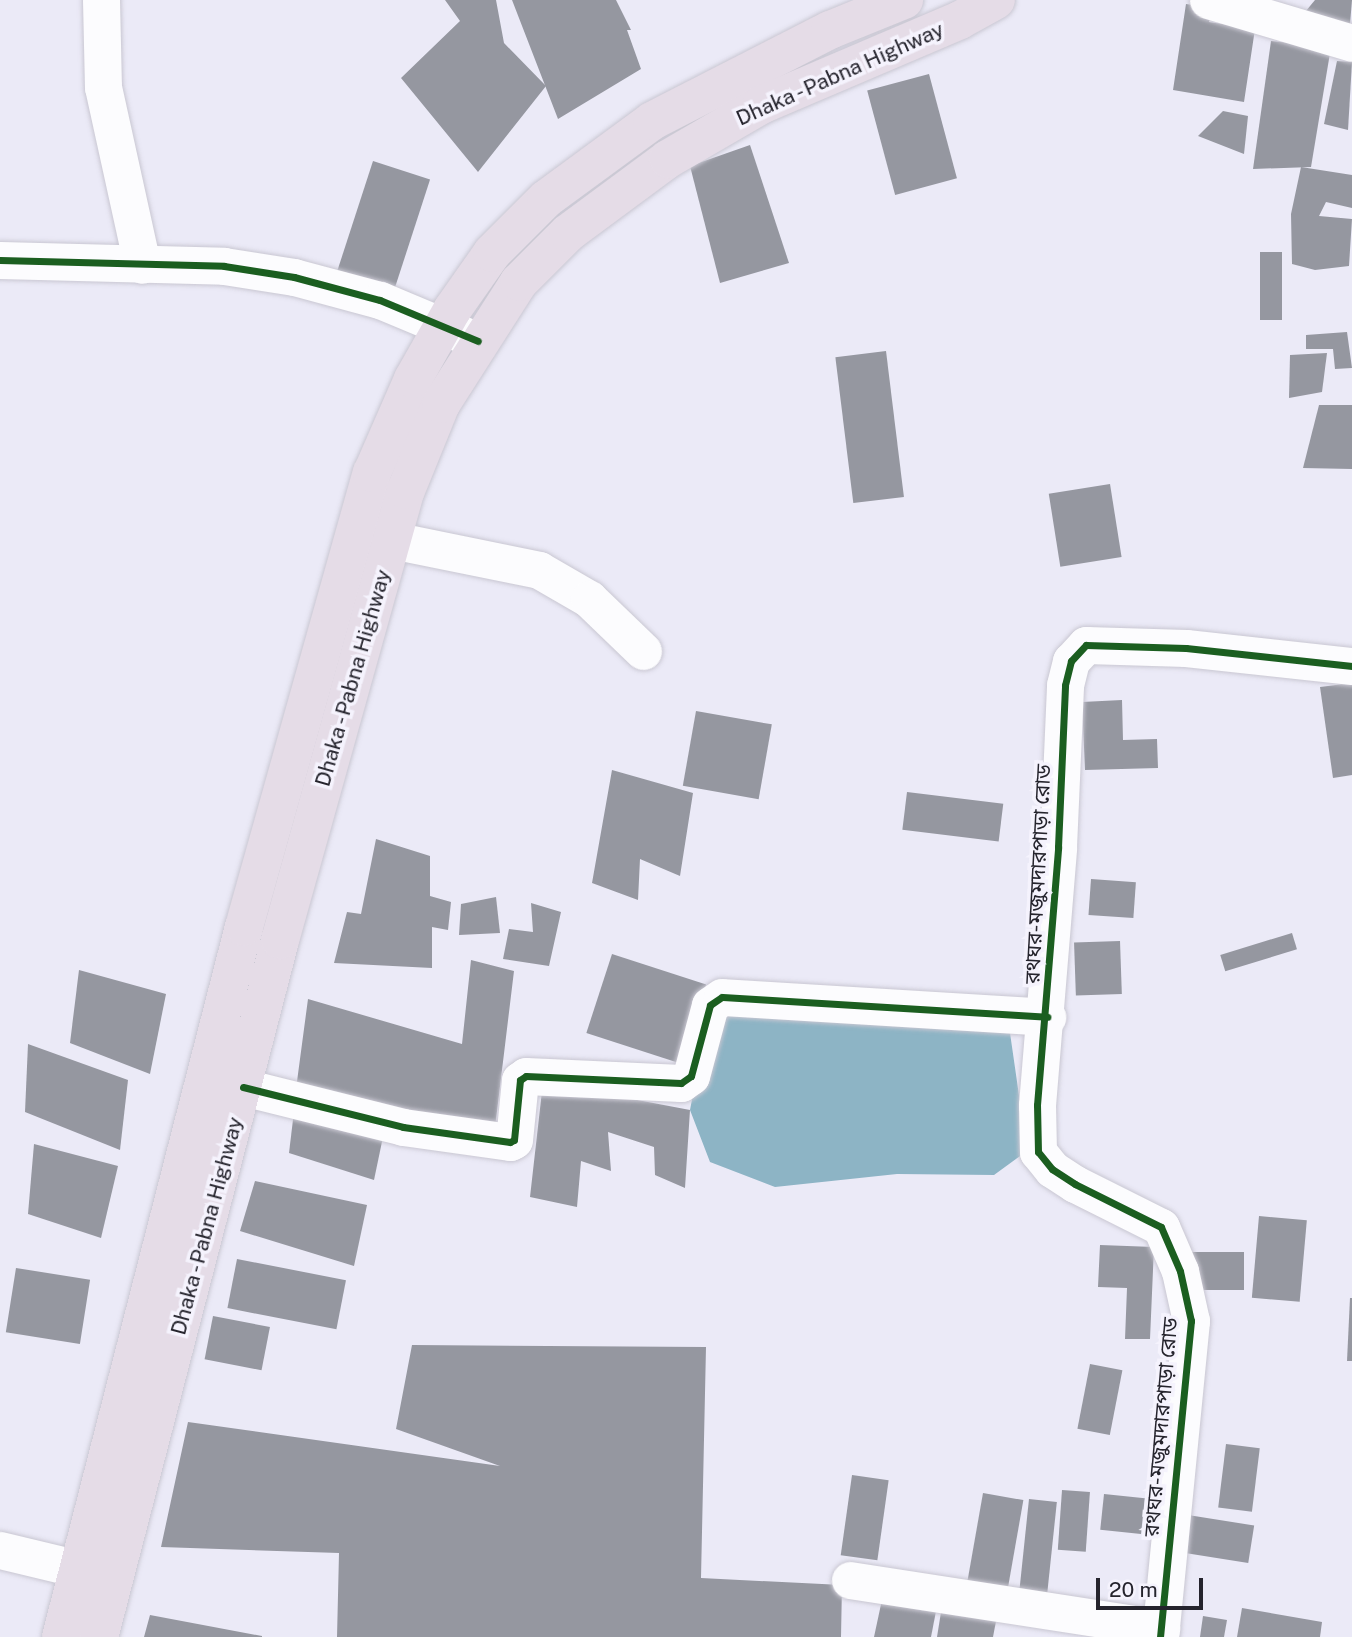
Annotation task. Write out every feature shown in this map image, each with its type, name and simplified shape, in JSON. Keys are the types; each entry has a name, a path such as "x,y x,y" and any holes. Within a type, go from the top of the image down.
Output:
{"highway":[{"name":"Dhaka - Pabna Highway","path":"61,1637 244,927 372,473 443,325 492,253 546,199 652,121 830,30 904,0"},
{"name":"Dhaka - Pabna Highway","path":"99,1637 243,1087 392,540 406,490 442,404 478,341 519,282 568,233 668,159 761,106 960,20 996,0"}],"street":[{"path":"101,0 103,87 142,265"},
{"path":"1208,0 1352,43"},
{"path":"0,260 224,266 295,276 380,300 478,341"},
{"path":"392,540 539,570 589,599 643,651"},
{"name":"রথঘর-মজুমদারপাড়া রোড","path":"1161,1632 1191,1321 1180,1271 1161,1227 1075,1184 1052,1169 1038,1152 1037,1105 1046,1017 1065,685 1071,661 1086,645 1186,648 1352,666"},
{"path":"243,1087 404,1127 510,1142 514,1140 520,1080 526,1076 681,1083 691,1076 710,1005 722,997 1046,1017"},
{"path":"0,1549 79,1569"},
{"path":"850,1580 1161,1632"}],"water":[{"path":"720,1014 1010,1033 1027,1151 994,1175 897,1174 775,1187 710,1162 690,1110 702,1047"}],"building":[{"path":"445,0 496,0 504,43 546,86 478,172 401,78 460,21"},
{"path":"512,0 616,0 631,30 627,30 641,69 558,119"},
{"path":"1315,0 1352,0 1349,36 1301,17"},
{"path":"1186,4 1212,8 1209,22 1255,29 1244,102 1173,90"},
{"path":"1271,41 1331,47 1311,167 1253,169"},
{"path":"1337,61 1352,62 1348,130 1324,124"},
{"path":"929,74 957,178 895,195 867,91"},
{"path":"1223,111 1248,116 1244,154 1198,136"},
{"path":"750,145 789,263 720,283 690,166"},
{"path":"373,161 430,180 392,296 335,277"},
{"path":"1301,167 1352,175 1352,208 1326,202 1319,216 1352,219 1349,266 1315,270 1292,264 1291,214"},
{"path":"1260,252 1282,252 1282,320 1260,320"},
{"path":"1347,332 1352,368 1335,369 1333,349 1306,349 1306,335"},
{"path":"886,351 904,497 853,503 835,357"},
{"path":"1327,353 1322,392 1289,398 1290,355"},
{"path":"1319,405 1352,405 1352,469 1303,468"},
{"path":"1110,484 1122,557 1060,567 1049,494"},
{"path":"1352,683 1352,775 1333,778 1320,687"},
{"path":"1122,700 1123,740 1157,739 1158,768 1085,770 1082,702"},
{"path":"696,711 772,724 759,799 683,786"},
{"path":"612,770 693,793 680,876 640,859 638,900 592,883"},
{"path":"907,792 1003,804 999,842 902,830"},
{"path":"376,839 430,856 430,896 451,902 448,930 432,927 432,968 334,963 347,912 361,914"},
{"path":"1091,879 1136,882 1133,918 1088,915"},
{"path":"496,897 500,933 459,935 461,904"},
{"path":"531,903 561,912 549,966 503,959 509,929 533,932"},
{"path":"1292,933 1297,949 1225,971 1220,955"},
{"path":"1120,941 1122,994 1076,996 1074,943"},
{"path":"612,954 706,985 681,1064 586,1033"},
{"path":"471,960 514,971 494,1136 296,1089 308,999 462,1044"},
{"path":"79,970 166,994 150,1074 70,1043"},
{"path":"28,1044 128,1080 120,1150 25,1112"},
{"path":"543,1082 690,1110 685,1188 655,1175 654,1147 608,1132 611,1171 581,1161 577,1207 530,1197"},
{"path":"295,1103 384,1132 374,1180 289,1153"},
{"path":"34,1144 118,1166 101,1238 28,1214"},
{"path":"255,1181 367,1205 354,1266 240,1231"},
{"path":"1259,1216 1307,1220 1300,1302 1252,1298"},
{"path":"1100,1245 1154,1247 1150,1339 1125,1339 1127,1288 1098,1287"},
{"path":"1192,1252 1244,1252 1244,1290 1192,1290"},
{"path":"237,1259 346,1280 336,1329 227,1308"},
{"path":"16,1268 90,1280 80,1344 6,1332"},
{"path":"1350,1298 1352,1361 1347,1361"},
{"path":"213,1316 270,1327 262,1370 205,1359"},
{"path":"412,1345 706,1347 701,1578 842,1585 841,1637 337,1637 339,1553 161,1547 188,1422 500,1466 396,1429"},
{"path":"1090,1364 1122,1370 1110,1435 1077,1429"},
{"path":"1226,1444 1260,1448 1252,1512 1218,1508"},
{"path":"852,1475 889,1480 877,1560 841,1555"},
{"path":"1062,1490 1090,1492 1086,1552 1058,1550"},
{"path":"983,1493 1023,1500 1007,1595 966,1588"},
{"path":"1104,1494 1145,1498 1141,1534 1100,1530"},
{"path":"1029,1499 1057,1502 1046,1607 1018,1604"},
{"path":"1188,1515 1254,1525 1248,1563 1182,1553"},
{"path":"883,1595 937,1606 931,1637 874,1637"},
{"path":"942,1606 997,1616 993,1637 937,1637"},
{"path":"1242,1608 1322,1622 1320,1637 1237,1637"},
{"path":"150,1615 262,1636 262,1637 144,1637"},
{"path":"1203,1616 1227,1620 1224,1637 1200,1637"}],"cycle path":[{"path":"0,260 224,266 294,277 380,300 478,341"},
{"path":"1160,1637 1191,1321 1180,1271 1161,1227 1075,1184 1052,1169 1038,1152 1037,1105 1058,847 1065,685 1071,661 1086,645 1186,648 1352,666"},
{"path":"243,1087 403,1127 510,1142 514,1140 520,1080 526,1076 681,1083 691,1076 710,1005 722,997 1047,1017"}]}
